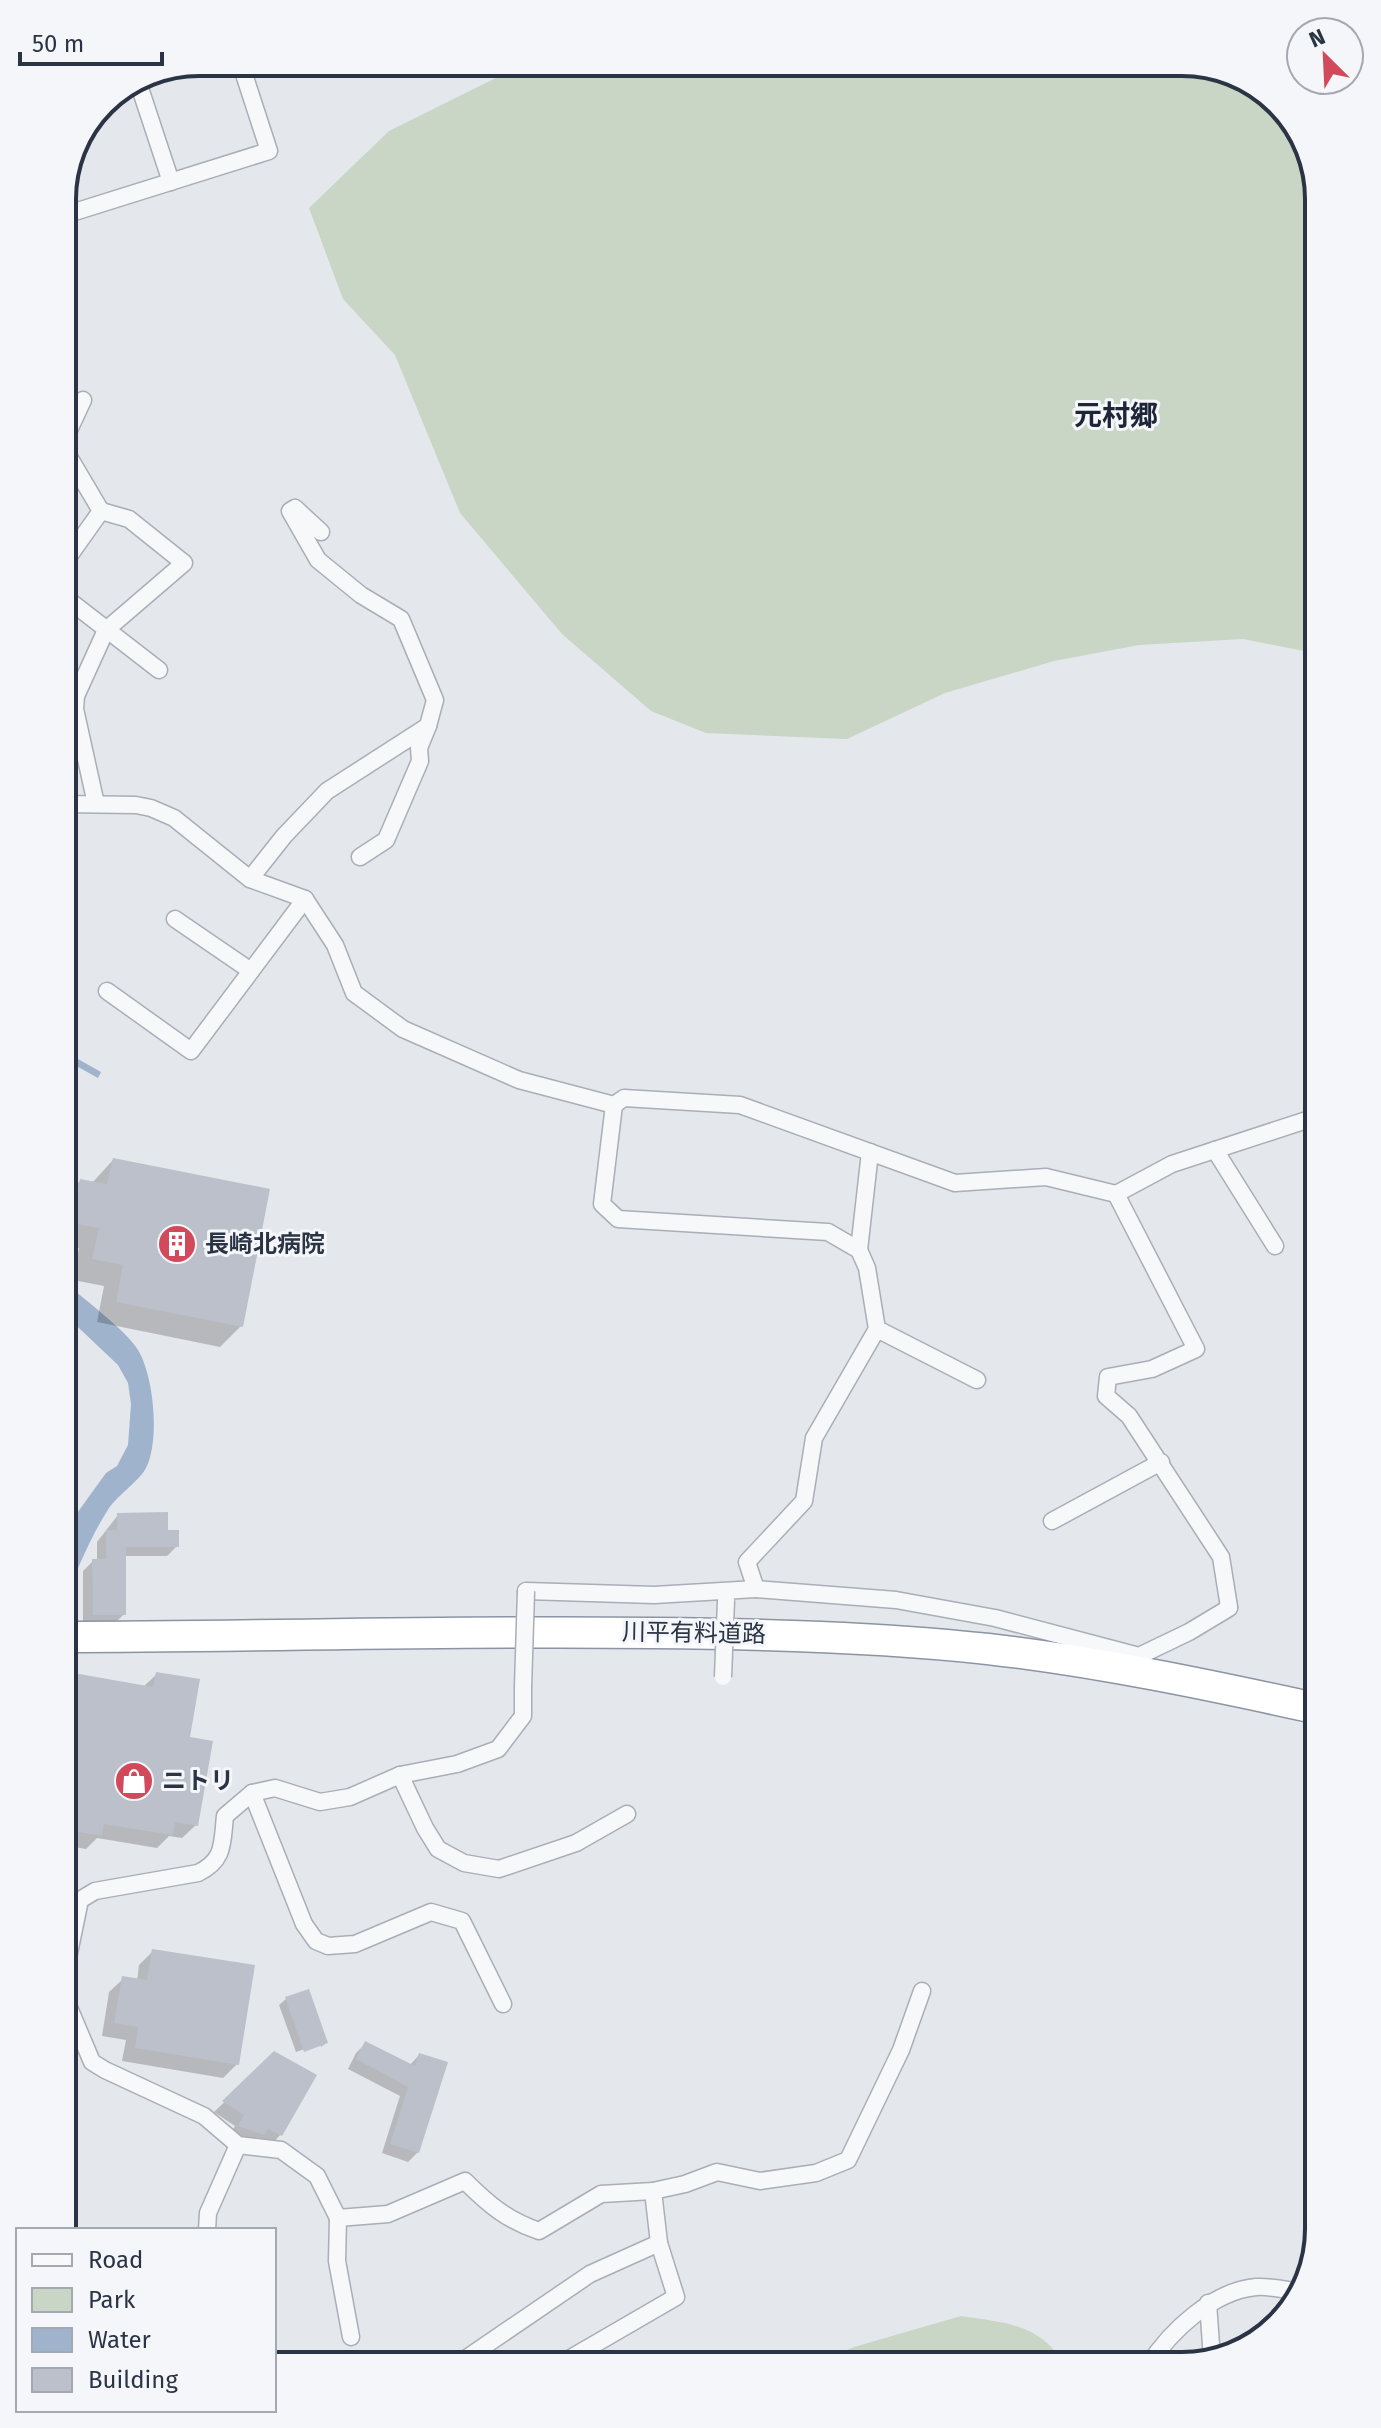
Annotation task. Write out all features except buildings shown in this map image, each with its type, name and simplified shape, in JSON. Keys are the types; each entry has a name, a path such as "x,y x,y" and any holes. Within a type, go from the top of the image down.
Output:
{"highway":[{"name":"川平有料道路","path":"76,1645 479,1630 839,1637 988,1649 1091,1664 1305,1706"},
{"name":"川平有料道路","path":"76,1645 492,1642 847,1655 997,1666 1099,1679 1305,1721"}],"street":[{"path":"76,212 269,151 245,76"},
{"path":"141,90 171,182"},
{"path":"76,415 83,400"},
{"path":"76,469 101,511 129,519 184,563 106,630 76,696"},
{"path":"321,532 295,508 290,511 318,560 361,595 401,619 435,700 419,748 420,761 386,840 360,857"},
{"path":"76,546 101,511"},
{"path":"76,606 159,670"},
{"path":"76,714 96,804"},
{"path":"250,879 284,836 327,791 428,726"},
{"path":"76,804 151,808 174,818 250,879 305,899 335,945 354,993 403,1029 519,1080 614,1105"},
{"path":"107,991 191,1051 305,899"},
{"path":"175,919 251,971"},
{"path":"859,1250 828,1232 618,1219 602,1204 614,1105 624,1098 740,1105 955,1183 1046,1177 1116,1194 1172,1164 1305,1121"},
{"path":"1215,1150 1275,1246"},
{"path":"756,1589 747,1562 804,1501 814,1438 877,1329 867,1268 859,1250 870,1152"},
{"path":"76,1920 80,1900 95,1891 198,1873 213,1866 220,1853 225,1816 252,1793 275,1788 320,1802 350,1797 400,1775 457,1764 498,1749 523,1716 526,1591 654,1595 756,1589 896,1600 995,1618 1139,1656 1229,1608 1221,1557 1129,1416 1106,1396 1108,1377 1152,1369 1196,1349 1116,1194"},
{"path":"877,1329 977,1380"},
{"path":"1052,1521 1161,1462"},
{"path":"723,1677 726,1600"},
{"path":"400,1775 438,1849 464,1863 499,1869 576,1843 627,1814"},
{"path":"252,1793 304,1924 316,1941 328,1946 355,1944 431,1912 462,1921 503,2004"},
{"path":"338,2218 388,2214 465,2181 489,2205 513,2222 539,2231 601,2194 653,2191 717,2172 760,2181 816,2173 848,2160 901,2050 922,1991"},
{"path":"76,2023 92,2062 204,2116 238,2145 281,2150 317,2176 338,2218 337,2261 351,2337"},
{"path":"207,2228 208,2213 238,2145"},
{"path":"581,2352 676,2297 659,2243 653,2191"},
{"path":"476,2352 590,2274 659,2243"},
{"path":"1157,2352 1208,2303 1256,2287 1288,2291"},
{"path":"1208,2303 1211,2348"}],"green space":[{"path":"500,76 1190,76 1206,78 1236,89 1263,106 1275,118 1292,145 1303,175 1305,651 1243,639 1139,645 1054,661 945,693 847,739 706,733 651,711 562,634 460,513 395,355 343,299 309,208 389,131"},
{"path":"961,2316 1020,2328 1045,2341 1055,2352 842,2352"}],"water":[{"path":"76,1058 101,1072 98,1078 76,1066"},
{"path":"76,1292 114,1324 138,1350 148,1376 154,1426 146,1468 113,1503 76,1573 76,1515 106,1473 117,1466 128,1445 131,1404 128,1383 118,1365 76,1325"}],"place":[{"name":"長崎北病院","path":"177,1244"},
{"name":"ニトリ","path":"134,1781"}],"district":[{"name":"元村郷","path":"1116,415"}]}
